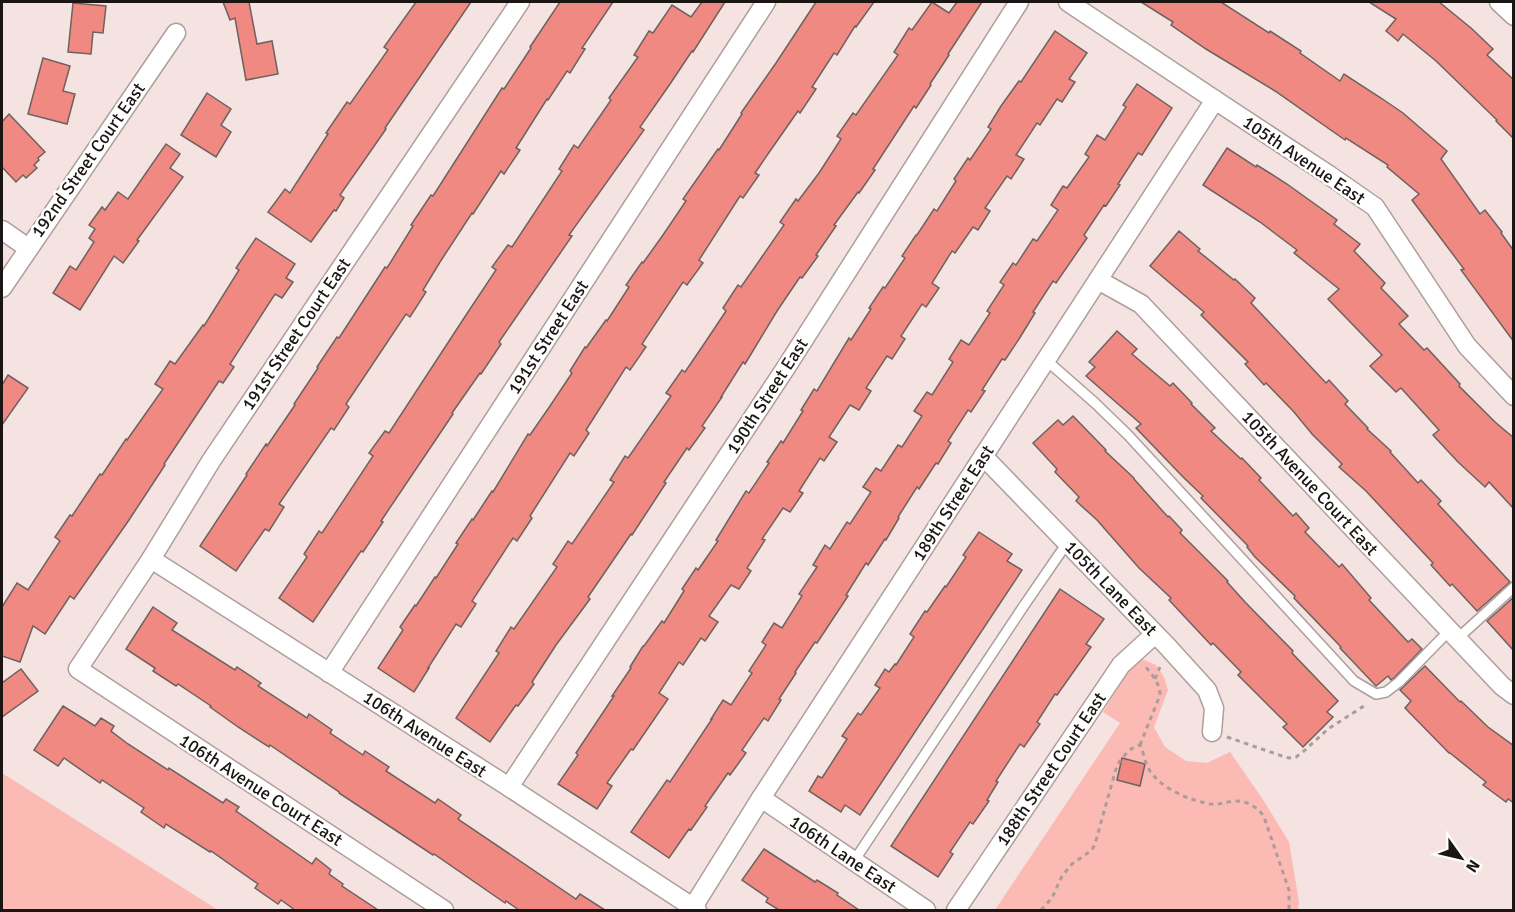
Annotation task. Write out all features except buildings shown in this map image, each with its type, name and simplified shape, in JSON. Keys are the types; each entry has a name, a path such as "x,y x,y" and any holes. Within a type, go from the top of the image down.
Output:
{"street":[{"name":"191st Street Court East","path":"78,669 151,559 211,461 520,2"},
{"name":"191st Street East","path":"329,672 766,2"},
{"name":"190th Street East","path":"509,787 787,366 1019,2"},
{"name":"105th Avenue East","path":"1068,2 1320,168 1375,207 1467,346 1514,396"},
{"path":"1499,2 1514,16"},
{"name":"192nd Street Court East","path":"2,288 176,33"},
{"name":"189th Street East","path":"695,909 760,798 1215,100"},
{"path":"2,230 28,248"},
{"name":"105th Avenue Court East","path":"1098,280 1141,304 1453,635 1502,686 1514,695"},
{"name":"105th Lane East","path":"983,456 1207,690 1214,708 1212,732"},
{"name":"106th Avenue East","path":"151,559 509,787 695,909"},
{"name":"188th Street Court East","path":"956,910 1122,665 1155,634"},
{"name":"106th Avenue Court East","path":"78,669 444,910"},
{"name":"106th Lane East","path":"760,798 926,910"}],"lane":[{"path":"1046,360 1128,435 1354,681 1376,694 1386,692 1399,682 1514,586"},
{"path":"854,861 1067,543"}],"path":[{"path":"1135,653 1160,689 1160,695 1140,745 1150,772 1173,791 1189,798 1212,804 1236,801 1254,805 1260,810 1289,890 1289,910"},
{"path":"1212,732 1289,758 1304,751 1328,729 1386,692"},
{"path":"1041,910 1052,898 1062,876 1072,864 1092,850 1117,765 1124,756 1140,745"}],"shaded area":[{"path":"1142,659 1156,665 1164,677 1168,690 1154,727 1165,747 1186,761 1207,763 1230,752 1262,798 1289,842 1299,902 1298,910 995,910 1120,723 1103,712 1133,664"},
{"path":"2,773 218,910 2,910"}]}
